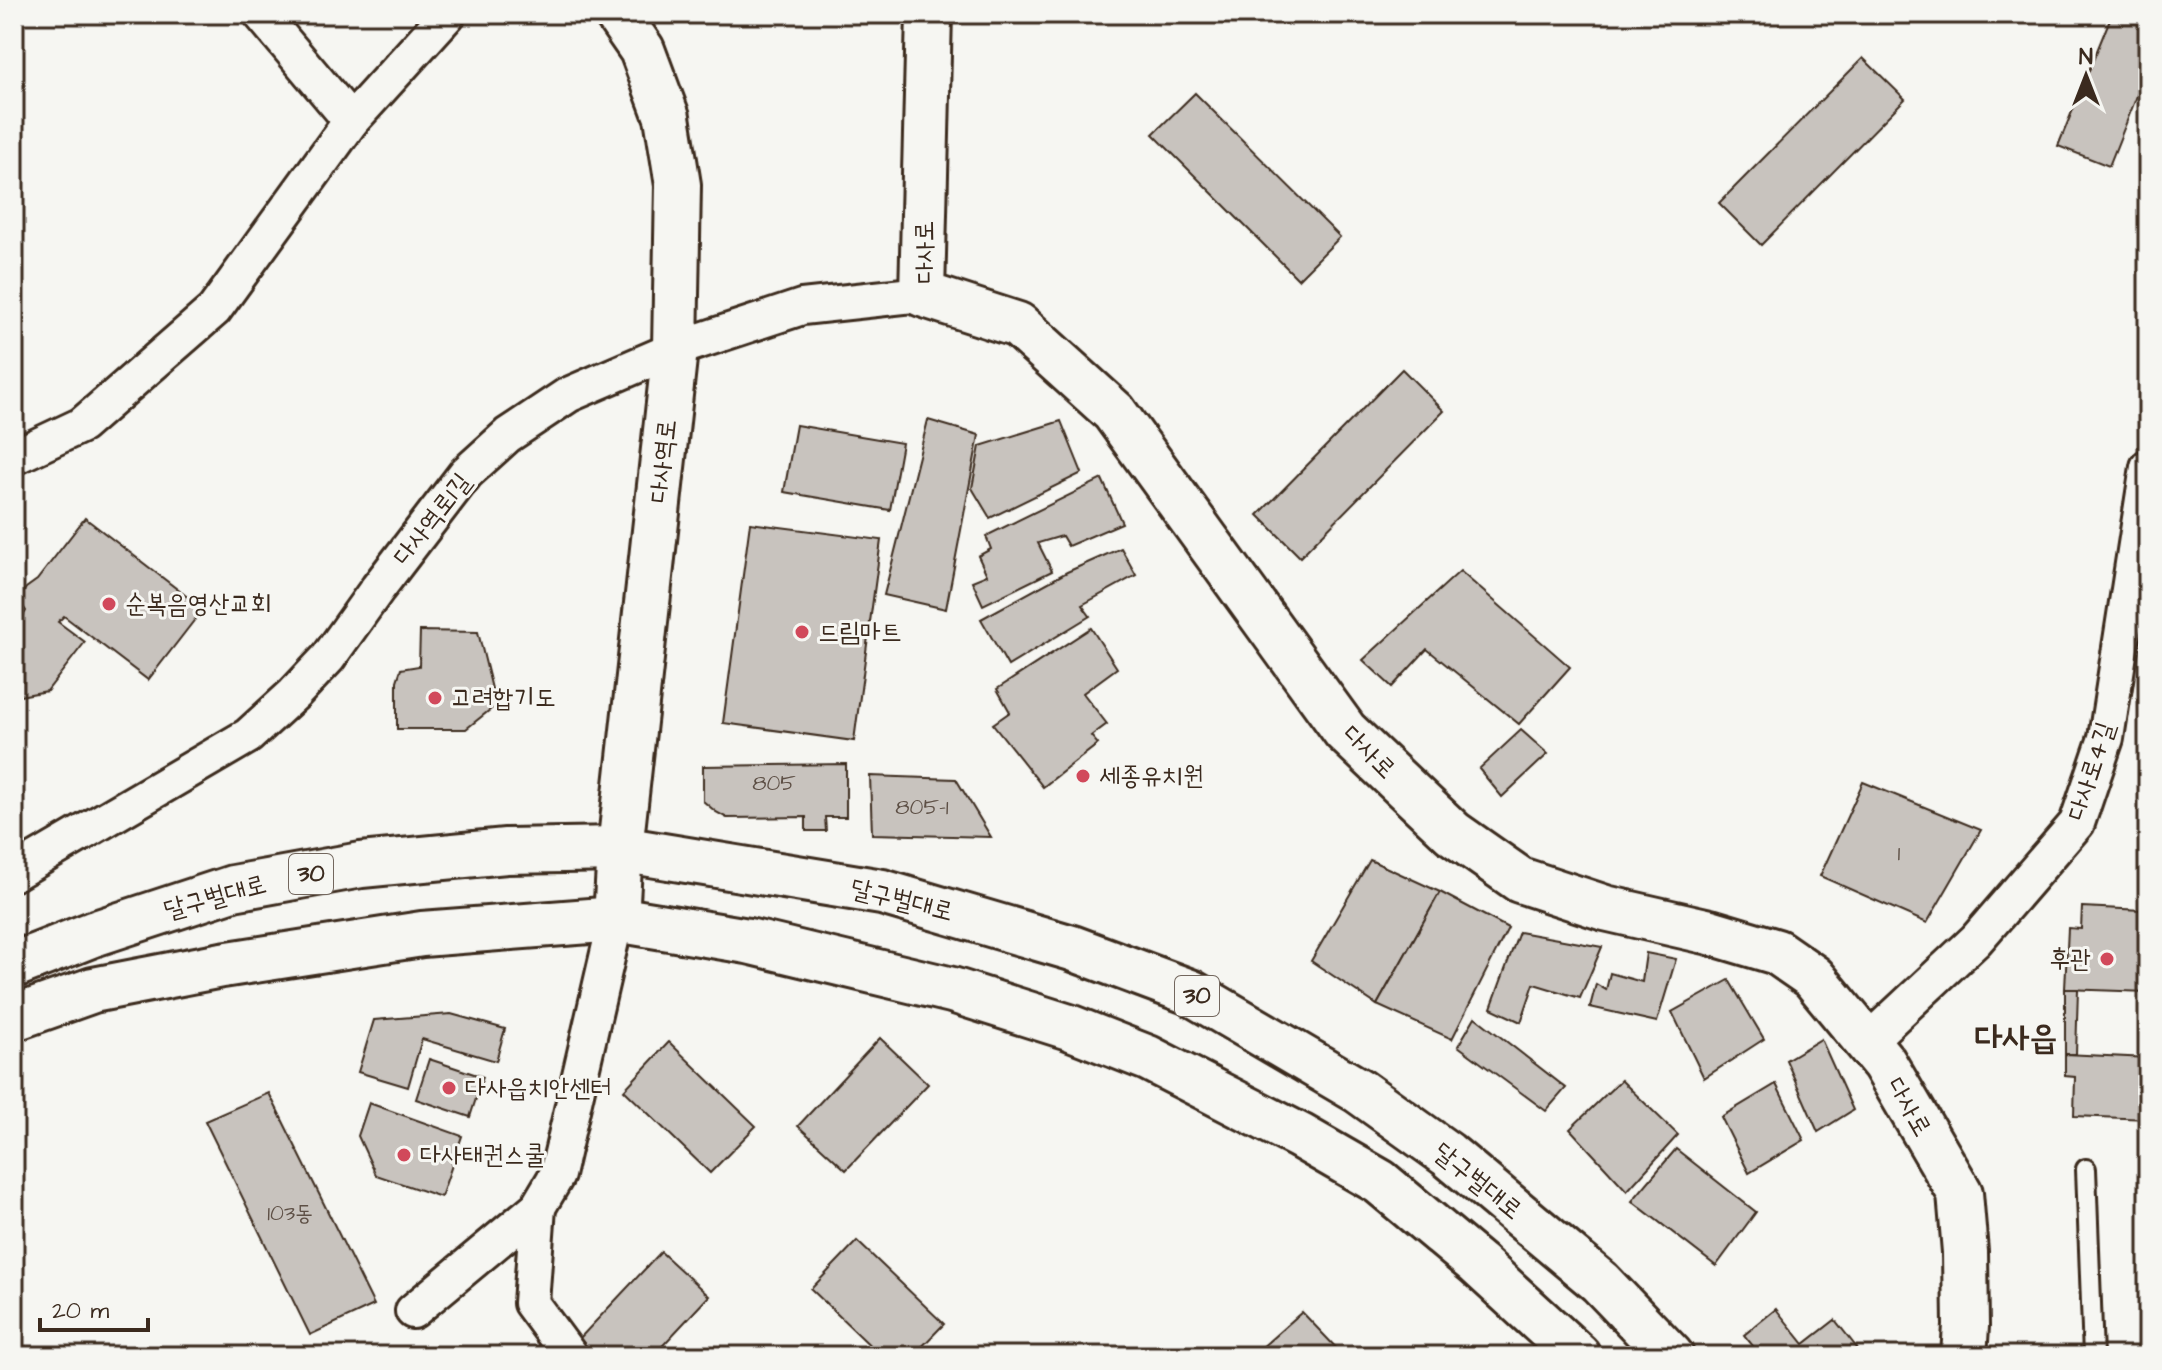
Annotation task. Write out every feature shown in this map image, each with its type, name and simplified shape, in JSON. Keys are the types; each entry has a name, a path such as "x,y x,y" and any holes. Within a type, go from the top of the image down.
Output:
{"main road":[{"name":"다사역로","path":"616,919 620,849 675,349 678,185 667,117 642,50 617,14"},
{"name":"다사로","path":"929,14 922,294 1018,325 1114,412 1345,731 1453,833 1520,880 1605,908 1710,932 1777,952 1813,977 1884,1063 1960,1193 1965,1267 1964,1356"},
{"name":"달구벌대로","path":"14,965 93,934 233,888 361,865 506,851 620,849 882,892 1072,948 1190,992 1359,1091 1447,1154 1600,1282 1671,1356"},
{"path":"14,1018 93,990 222,965 422,934 616,919 748,941 952,990 1069,1027 1148,1058 1300,1136 1380,1182 1478,1264 1578,1356"}],"street":[{"path":"261,14 351,121"},
{"path":"14,457 82,425 214,310 351,121 448,14"},
{"name":"다사역로1길","path":"14,873 248,736 328,658 466,473 508,435 568,395 675,349 802,307 922,294"},
{"name":"다사로4길","path":"1867,1042 1976,940 2077,823 2106,738 2148,467"},
{"path":"413,1311 538,1207 557,1175 616,919"},
{"path":"538,1207 531,1303 570,1356"}],"lane":[{"path":"2086,1169 2093,1356"}],"building":[{"path":"2112,14 2148,14 2148,68 2109,166 2058,146"},
{"path":"1863,58 1905,99 1761,245 1719,203"},
{"path":"1195,93 1340,237 1298,279 1153,134"},
{"path":"1402,369 1444,411 1300,557 1258,515"},
{"path":"928,420 979,435 946,609 884,595"},
{"path":"1061,421 1082,473 990,518 972,488 980,446"},
{"path":"796,425 902,443 890,510 784,492"},
{"path":"1102,479 1122,523 1068,546 1062,536 1038,543 1052,571 983,605 972,581 987,575 978,556 991,549 986,536"},
{"name":"순복음영산교회","path":"85,518 203,609 148,680 64,616 58,622 85,642 47,691 14,697 14,631 26,611 18,599 37,580"},
{"name":"드림마트","path":"750,523 881,540 854,741 723,723"},
{"path":"1121,548 1136,575 1082,605 1090,616 1008,666 981,619 1067,572"},
{"path":"1460,571 1570,667 1519,724 1427,649 1392,687 1363,660"},
{"path":"1091,628 1117,668 1083,693 1107,724 1091,736 1098,744 1043,787 993,724 1010,712 997,689"},
{"path":"420,631 478,632 496,705 466,729 397,729 397,681 401,669 419,666"},
{"path":"1521,730 1548,754 1502,797 1479,769"},
{"path":"846,764 846,817 825,817 826,831 806,831 806,817 727,818 703,801 703,766"},
{"path":"870,776 956,779 991,837 872,834"},
{"path":"1863,782 1981,830 1927,923 1820,876"},
{"path":"1370,860 1440,892 1377,1005 1311,961"},
{"path":"1440,892 1508,928 1452,1039 1377,1005"},
{"name":"후관","path":"2082,907 2142,910 2141,929 2148,930 2148,992 2065,989 2068,928 2081,929"},
{"path":"1519,932 1602,947 1580,998 1534,984 1521,1022 1491,1008"},
{"path":"1646,953 1676,959 1657,1022 1590,1007 1596,984 1606,990 1610,973 1642,982"},
{"path":"1729,980 1764,1039 1704,1078 1672,1012"},
{"path":"2065,989 2078,989 2076,1054 2065,1054"},
{"path":"451,1014 505,1029 496,1061 422,1039 408,1087 358,1072 374,1020"},
{"path":"1475,1017 1566,1088 1546,1111 1458,1046"},
{"path":"880,1038 928,1084 846,1170 798,1126"},
{"path":"1821,1039 1853,1110 1818,1132 1786,1060"},
{"path":"669,1042 756,1126 710,1173 624,1090"},
{"path":"2065,1054 2148,1058 2148,1119 2074,1116 2075,1077 2065,1076"},
{"name":"다사읍치안센터","path":"429,1059 483,1077 470,1117 416,1099"},
{"path":"1621,1080 1678,1135 1627,1191 1570,1129"},
{"path":"1776,1084 1804,1140 1749,1173 1721,1117"},
{"path":"269,1093 374,1305 310,1335 205,1121"},
{"path":"369,1103 462,1136 441,1197 376,1175 358,1136"},
{"path":"1676,1149 1756,1212 1716,1266 1632,1201"},
{"path":"857,1241 944,1324 913,1356 881,1356 811,1289"},
{"path":"661,1252 709,1296 653,1356 597,1356 579,1339"},
{"path":"1776,1309 1804,1344 1835,1320 1857,1348 1847,1356 1761,1356 1744,1335"},
{"path":"1302,1312 1344,1356 1252,1356"},
{"path":"25,1346 29,1356 14,1356 14,1351"}],"place":[{"name":"순복음영산교회","path":"109,604"},
{"name":"드림마트","path":"802,632"},
{"name":"고려합기도","path":"435,698"},
{"name":"세종유치원","path":"1083,776"},
{"name":"후관","path":"2107,959"},
{"name":"다사읍치안센터","path":"449,1088"},
{"name":"다사태권스쿨","path":"404,1155"}],"district":[{"name":"다사읍","path":"2016,1038"}]}
